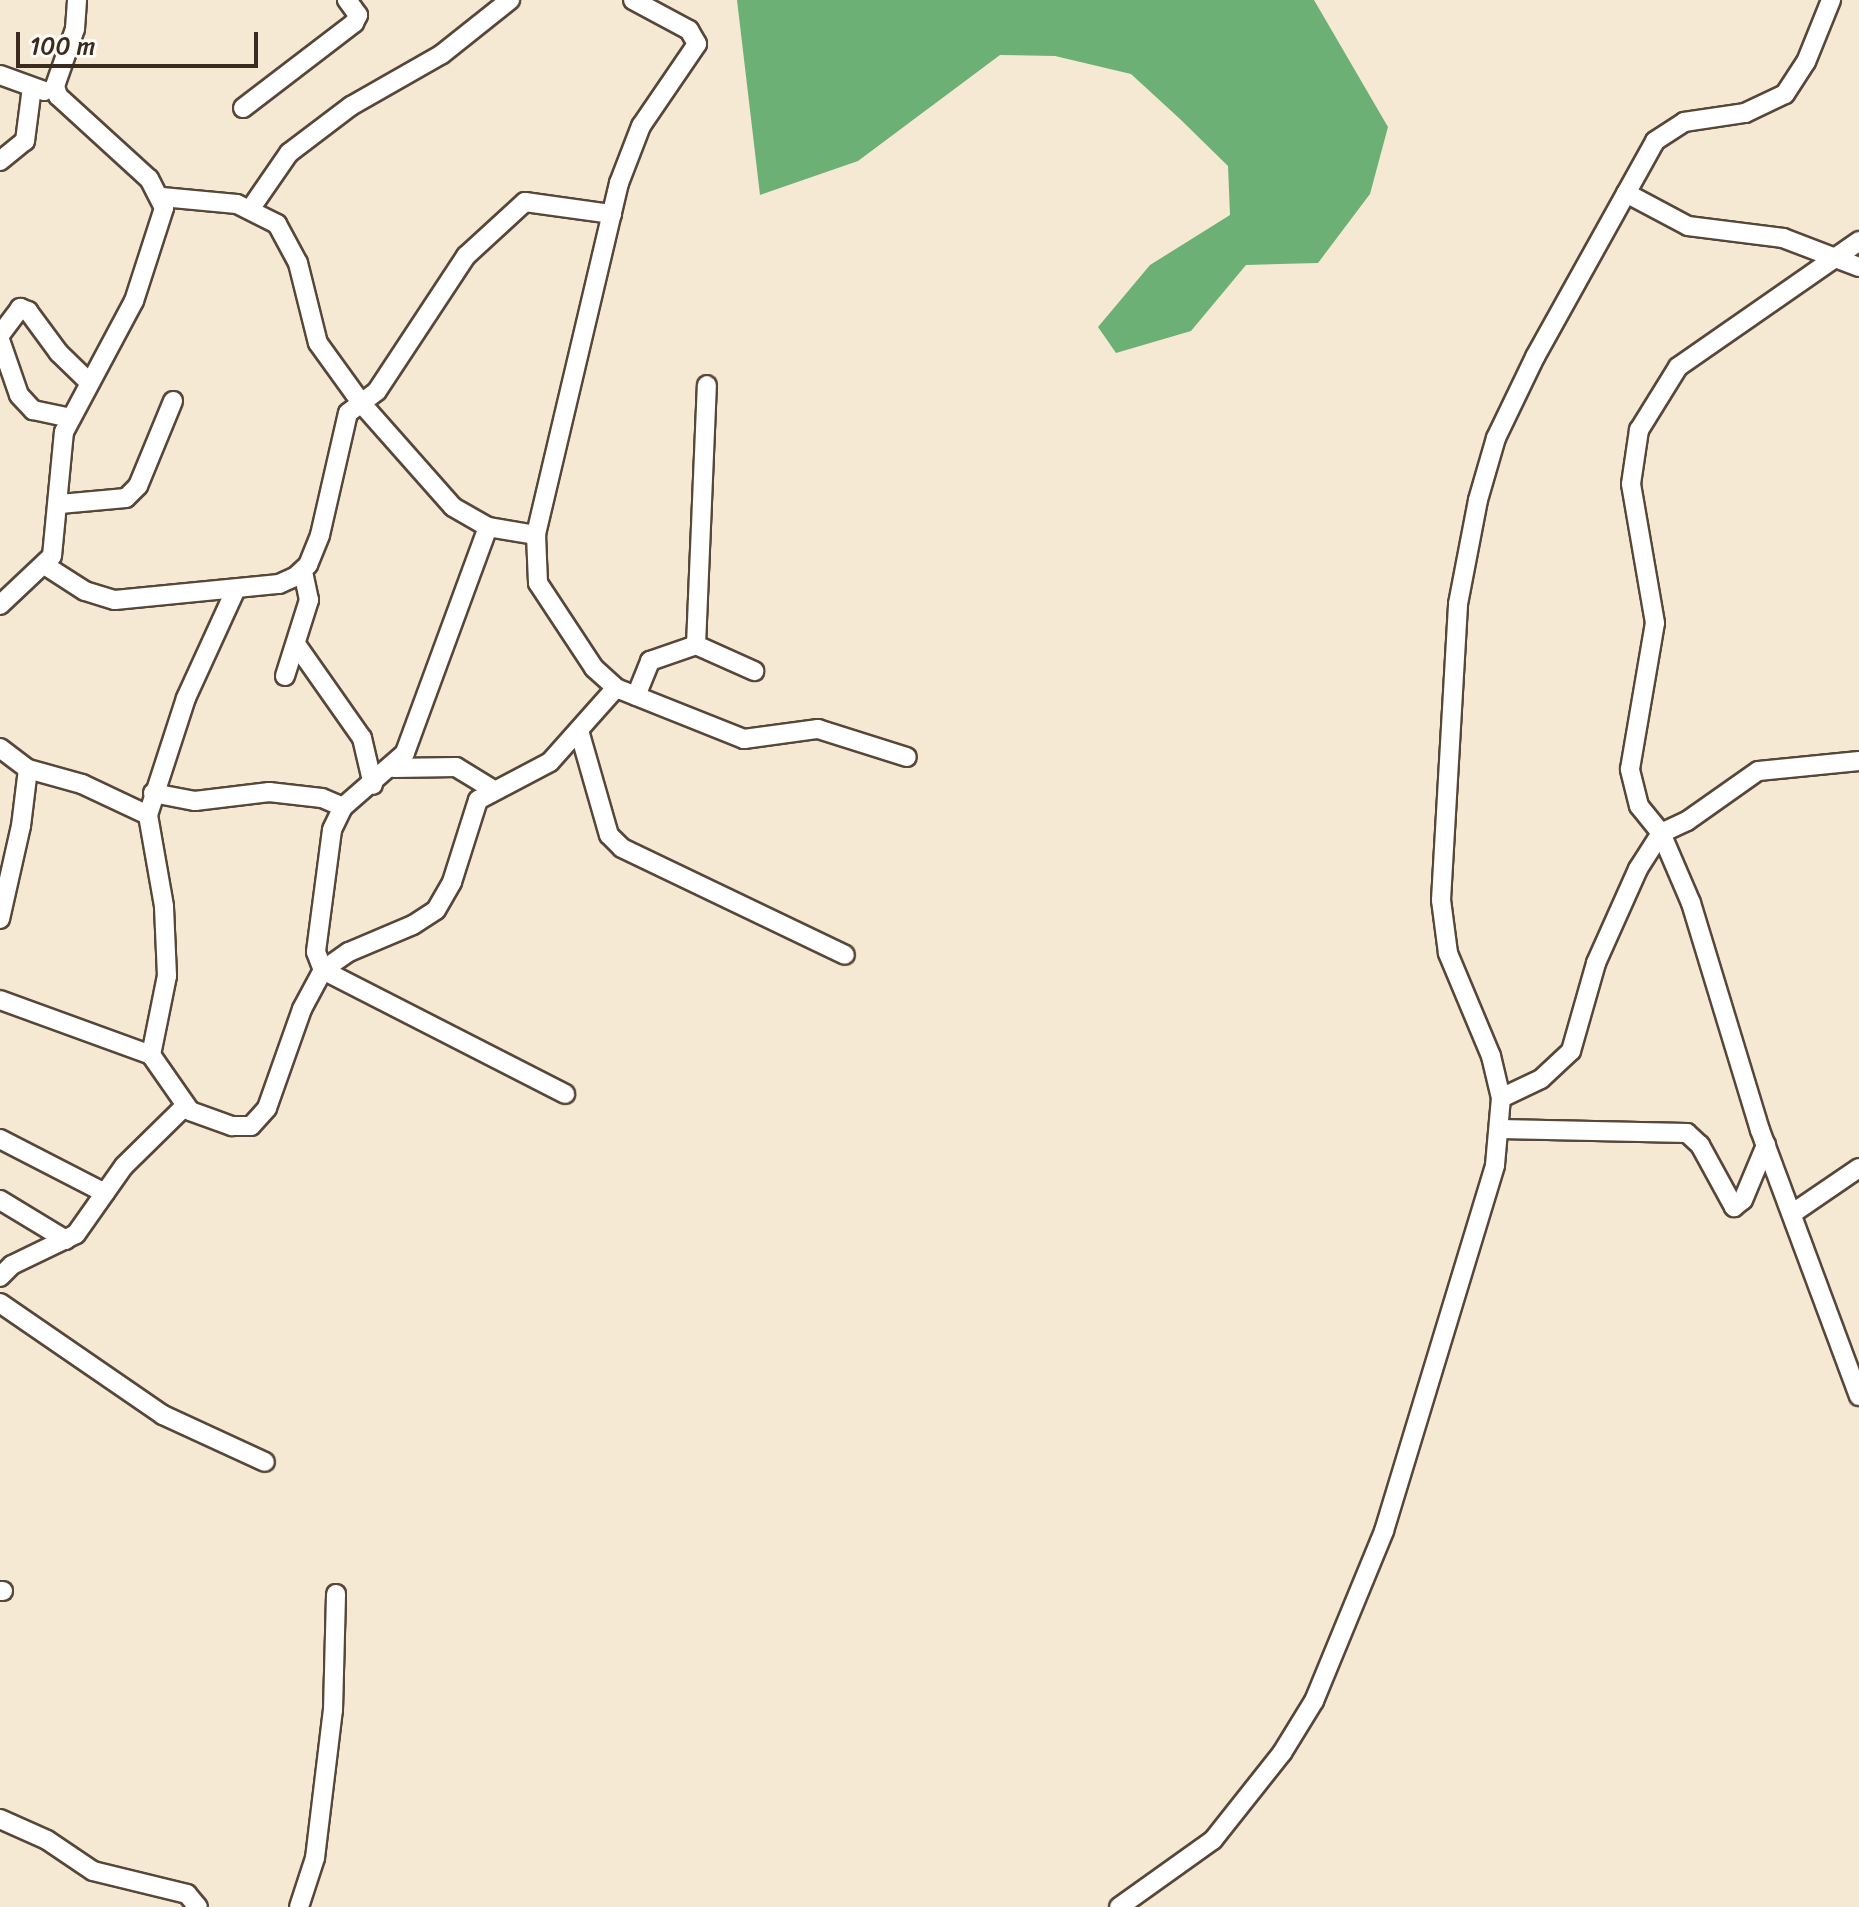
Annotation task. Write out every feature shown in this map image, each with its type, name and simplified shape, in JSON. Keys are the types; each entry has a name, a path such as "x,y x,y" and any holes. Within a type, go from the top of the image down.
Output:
{"street":[{"path":"58,96 55,86 75,29 77,0"},
{"path":"243,108 354,23 358,15 347,0"},
{"path":"251,208 289,153 351,106 442,54 510,0"},
{"path":"633,0 689,30 697,44 641,126 612,214 536,535 538,583 594,668 616,688 744,739 818,729 907,757"},
{"path":"1119,1907 1174,1873 1213,1840 1274,1765 1314,1701 1384,1531 1481,1217 1500,1129 1501,1098 1491,1056 1453,967 1444,930 1458,604 1478,500 1496,438 1655,141 1674,126 1745,113 1785,94 1806,62 1831,0"},
{"path":"0,75 58,96 134,165 162,197 163,216 134,301 70,418 62,444 57,540 46,566 0,605"},
{"path":"0,161 25,141 32,87"},
{"path":"1626,193 1688,226 1783,238 1859,267"},
{"path":"162,197 251,208 277,224 291,241 318,343 362,404 453,507 488,527 536,535"},
{"path":"285,676 298,647 309,600 303,571 323,524 348,413 377,391 447,279 515,207 530,201 612,214"},
{"path":"1859,241 1834,255 1678,367 1639,430 1631,484 1655,623 1630,769 1639,806 1661,833 1691,903 1766,1145 1859,1396"},
{"path":"70,418 33,410 19,395 0,338 20,308 28,311 59,353 90,383"},
{"path":"696,645 707,385"},
{"path":"60,504 126,498 138,486 173,401"},
{"path":"488,527 405,753 394,768 343,807 325,864 316,952 323,970 565,1094"},
{"path":"46,566 85,591 115,600 279,584 303,571"},
{"path":"151,1055 167,976 164,906 148,815 200,663 236,589"},
{"path":"636,696 650,661 696,645 754,671"},
{"path":"298,647 362,738 373,785"},
{"path":"0,1000 151,1055 185,1106 232,1126 257,1122 323,970 349,952 413,925 436,910 452,882 475,805 492,789 550,762 580,734 616,688"},
{"path":"580,734 609,835 622,848 845,955"},
{"path":"0,748 28,769 82,784 148,815"},
{"path":"1501,1098 1541,1079 1571,1051 1596,963 1638,869 1661,833 1687,821 1758,771 1859,761"},
{"path":"394,768 456,767 492,789"},
{"path":"0,919 21,826 28,769"},
{"path":"153,793 195,801 269,792 322,798 343,807"},
{"path":"0,1277 20,1261 66,1240 87,1222 124,1166 185,1106"},
{"path":"1500,1129 1687,1133 1700,1145 1734,1207 1743,1200 1766,1145"},
{"path":"0,1139 105,1193"},
{"path":"1793,1213 1859,1168"},
{"path":"0,1200 66,1240"},
{"path":"0,1303 163,1415 265,1462"},
{"path":"299,1907 315,1858 333,1710 336,1594"},
{"path":"0,1819 47,1840 102,1875 187,1894 198,1907"}],"green space":[{"path":"737,0 1314,0 1388,127 1370,194 1318,263 1246,265 1191,331 1116,353 1098,327 1150,265 1230,215 1228,166 1180,119 1131,74 1055,56 1000,55 858,161 760,195"}]}
